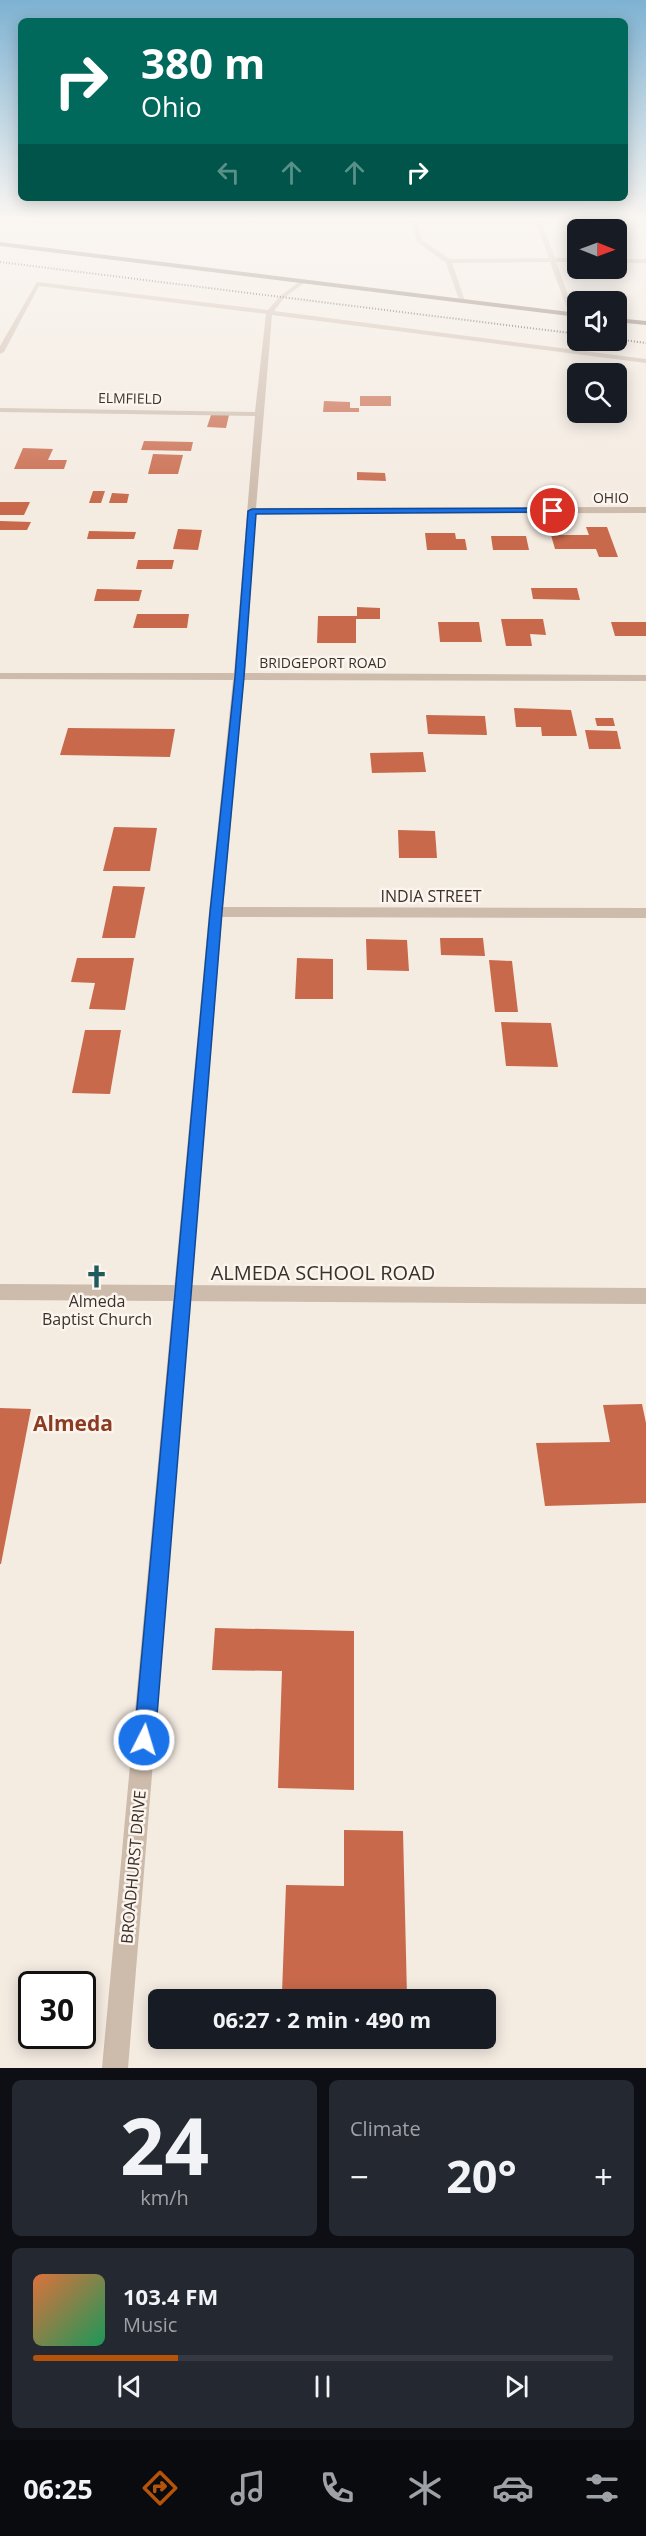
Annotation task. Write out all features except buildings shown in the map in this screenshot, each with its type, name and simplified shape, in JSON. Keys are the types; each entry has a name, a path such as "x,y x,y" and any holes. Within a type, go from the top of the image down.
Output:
{"main road":[{"path":"627,321 646,323"}],"street":[{"path":"0,352 22,314"},
{"name":"BROADHURST DRIVE","path":"115,2068 216,912 240,677 259,414 269,314"},
{"path":"273,314 646,361"},
{"name":"ELMFIELD","path":"0,410 259,414"},
{"name":"OHIO","path":"252,511 646,510"},
{"name":"BRIDGEPORT ROAD","path":"0,676 646,678"},
{"name":"INDIA STREET","path":"216,912 646,913"},
{"name":"ALMEDA SCHOOL ROAD","path":"0,1292 646,1296"}],"railway":[{"path":"413,314 567,333"},
{"path":"627,340 646,343"}],"place":[{"name":"Almeda Baptist Church","path":"97,1276"}],"district":[{"name":"Almeda","path":"73,1423"}],"route":[{"path":"144,1740 216,912 240,677 252,511 553,511"}]}
